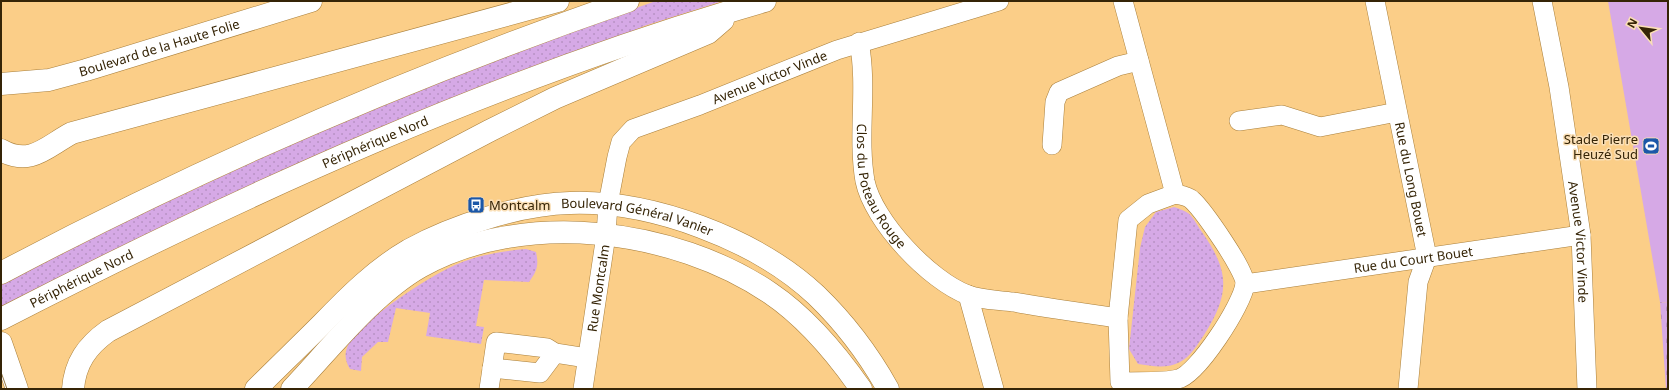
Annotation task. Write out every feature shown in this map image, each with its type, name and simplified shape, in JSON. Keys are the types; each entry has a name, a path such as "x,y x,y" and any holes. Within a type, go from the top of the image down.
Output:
{"main road":[{"name":"Boulevard de la Haute Folie","path":"3,86 49,80 86,70 311,1"},
{"path":"1,150 15,156 28,157 42,152 72,133 558,1"},
{"path":"1,273 126,210 241,156 445,67 628,1"},
{"name":"Périphérique Nord","path":"1,320 143,248 267,190 367,146 567,65 665,31 765,1"},
{"path":"73,389 81,359 87,349 108,331 554,98 708,33 738,9"},
{"name":"Boulevard Général Vanier","path":"256,389 372,277 393,261 425,243 474,223 530,208 569,203 683,251 716,263 756,284 790,308 806,323 845,366 861,389"},
{"name":"Boulevard Général Vanier","path":"292,389 306,380 378,300 405,276 432,261 474,244 524,235 567,232 607,219 657,212 692,224 738,243 783,269 815,295 842,322 863,349 888,389"},
{"path":"4,352 18,389"}],"street":[{"name":"Avenue Victor Vinde","path":"607,219 619,148 625,136 632,129 700,105 859,42 999,1"},
{"path":"1123,1 1175,194"},
{"name":"Rue du Long Bouet","path":"1375,1 1426,257 1418,282 1408,389"},
{"name":"Avenue Victor Vinde","path":"1542,1 1559,88 1581,235 1587,389"},
{"name":"Clos du Poteau Rouge","path":"859,42 863,64 862,144 865,181 870,199 879,214 903,245 943,282 968,295 1118,318"},
{"path":"1052,145 1056,102 1059,92 1118,66 1139,61"},
{"name":"Rue du Long Bouet","path":"1239,120 1282,115 1320,127 1397,112"},
{"path":"1175,194 1191,199 1232,255 1240,268 1245,284 1239,300 1218,338 1190,372 1178,380 1120,385 1118,318 1128,220 1148,204 1175,194"},
{"name":"Rue Montcalm","path":"583,389 607,219"},
{"name":"Rue du Court Bouet","path":"1245,284 1581,235"},
{"path":"968,295 994,389"},
{"path":"489,389 496,342 547,348 554,353 587,358"},
{"path":"294,352 306,380"},
{"path":"492,368 540,373 554,353"}],"green space":[{"path":"656,1 723,1 644,26 1,309 1,285 126,221 300,140 507,55"},
{"name":"Stade Pierre Heuzé Sud","path":"1608,1 1668,1 1668,303 1660,302"},
{"path":"1174,207 1185,211 1191,216 1211,246 1222,271 1222,295 1219,307 1213,320 1194,350 1184,360 1170,366 1148,366 1138,364 1129,349 1140,248 1145,227 1156,212"},
{"path":"526,249 536,252 537,261 536,271 529,282 484,280 476,326 484,327 481,344 426,336 430,313 396,308 388,342 378,342 362,357 361,371 350,369 346,354 347,348 353,338 364,326 395,301 429,279 455,265 490,254"},
{"path":"1660,302 1668,303 1668,389 1666,389"}],"tram line":[{"path":"1,372 7,389"}],"place":[{"name":"Stade Pierre Heuzé Sud","path":"1651,146"},
{"name":"Montcalm","path":"476,205"}]}
